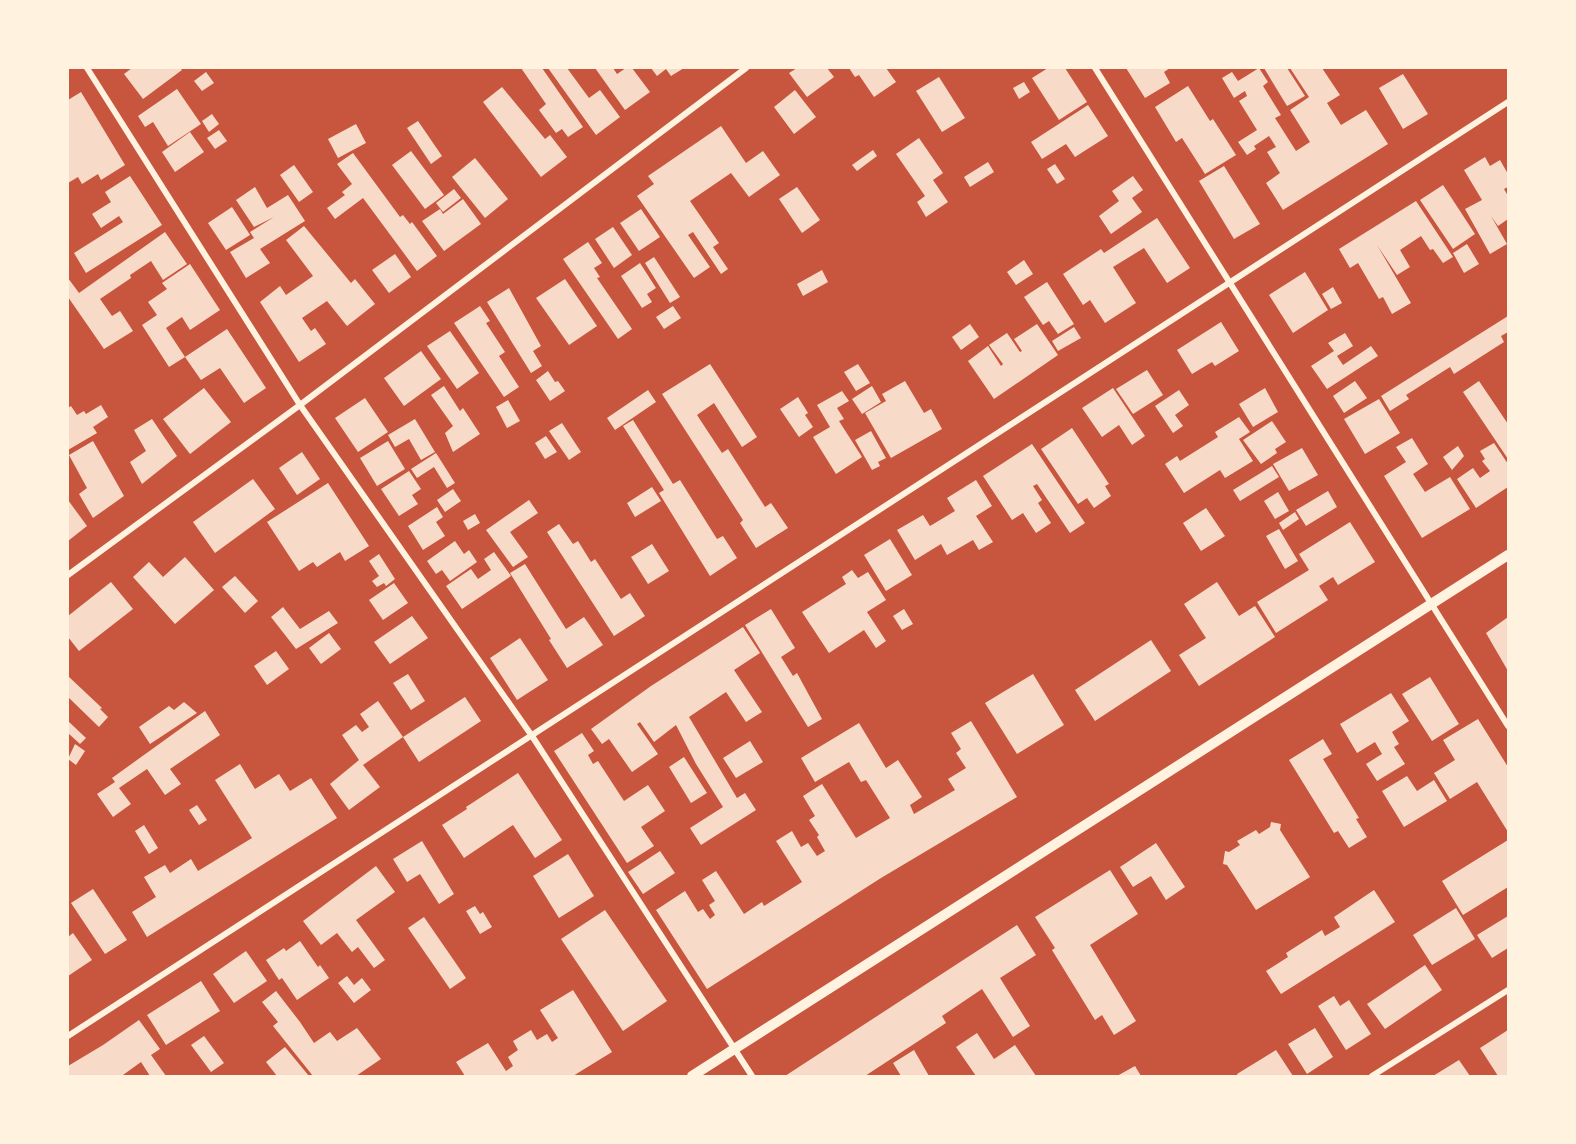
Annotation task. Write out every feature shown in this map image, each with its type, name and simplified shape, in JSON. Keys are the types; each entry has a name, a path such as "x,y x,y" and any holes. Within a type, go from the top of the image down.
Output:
{"street":[{"path":"87,68 300,405 532,736 752,1077"},
{"path":"68,575 300,405 746,68"},
{"path":"1095,68 1509,726"},
{"path":"68,1036 1509,102"},
{"path":"692,1077 1509,555"},
{"path":"1372,1077 1509,990"}],"building":[{"path":"132,68 180,68 182,70 143,99 124,74"},
{"path":"521,68 542,68 583,127 568,137 562,129 556,133 539,110 546,104"},
{"path":"548,68 567,68 589,98 600,90 620,117 596,135"},
{"path":"595,68 613,68 617,74 626,68 632,68 650,92 625,110"},
{"path":"651,68 684,68 671,76 666,69 657,76"},
{"path":"797,68 827,68 834,77 807,97 789,73"},
{"path":"849,68 886,68 896,82 874,97 859,75 855,77"},
{"path":"1048,68 1065,68 1087,102 1059,120 1032,78"},
{"path":"1126,68 1170,68 1164,72 1170,83 1145,98"},
{"path":"1259,68 1268,82 1263,86 1281,115 1275,118 1296,151 1310,142 1290,110 1309,97 1290,68 1322,68 1340,95 1327,103 1341,125 1366,110 1388,144 1283,210 1266,183 1280,173 1267,152 1276,147 1269,136 1254,146 1256,149 1247,155 1238,142 1257,130 1239,101 1247,96 1245,91 1234,98 1222,78 1232,72 1238,81"},
{"path":"1264,68 1287,68 1305,96 1287,106"},
{"path":"206,72 214,83 202,91 194,81"},
{"path":"1403,74 1428,114 1403,129 1379,88"},
{"path":"939,77 965,118 942,132 916,91"},
{"path":"1024,82 1030,92 1019,99 1013,88"},
{"path":"1188,86 1210,121 1213,119 1236,155 1205,174 1182,138 1176,142 1155,107"},
{"path":"502,87 545,139 550,135 567,157 541,177 483,102"},
{"path":"177,89 201,124 168,146 153,122 145,127 138,116"},
{"path":"795,90 816,117 794,134 774,107"},
{"path":"81,92 125,165 101,180 98,174 82,184 78,177 68,183 68,100"},
{"path":"1088,105 1108,136 1075,157 1066,144 1042,159 1031,142"},
{"path":"212,114 219,124 209,132 202,121"},
{"path":"418,121 442,156 431,164 407,128"},
{"path":"356,124 366,143 338,158 328,139"},
{"path":"721,126 746,163 763,151 780,175 749,197 731,173 690,201 719,243 713,247 728,269 721,274 693,232 688,235 710,267 694,278 637,196 654,184 648,176"},
{"path":"219,130 227,141 215,149 207,138"},
{"path":"190,132 204,152 175,172 162,152"},
{"path":"919,138 943,173 933,180 948,202 926,217 917,202 925,196 896,154"},
{"path":"873,150 877,156 857,171 852,165"},
{"path":"411,151 444,195 425,209 392,165"},
{"path":"353,153 400,217 403,215 410,224 412,222 437,256 417,271 363,198 335,219 327,208 345,195 342,192 352,184 337,164"},
{"path":"1485,157 1490,166 1500,160 1508,174 1508,187 1504,189 1508,196 1508,219 1498,226 1491,216 1507,244 1490,254 1465,209 1482,200 1464,170"},
{"path":"475,158 508,199 485,218 452,177"},
{"path":"988,162 994,172 970,187 964,177"},
{"path":"1055,164 1065,179 1057,184 1047,169"},
{"path":"294,165 313,192 299,202 280,175"},
{"path":"1224,166 1260,224 1234,239 1199,181"},
{"path":"130,176 162,225 86,273 74,253 123,222 119,216 101,228 92,214 111,202 105,192"},
{"path":"1133,176 1143,190 1132,198 1142,212 1111,234 1099,216 1119,201 1112,191"},
{"path":"1443,185 1475,234 1453,249 1420,200"},
{"path":"255,187 267,208 288,195 305,221 260,249 270,263 246,278 230,252 254,238 250,232 274,217 254,227 236,200"},
{"path":"797,187 820,220 802,233 779,199"},
{"path":"454,189 461,198 443,212 436,203"},
{"path":"463,199 481,224 444,251 422,221 440,209 443,214"},
{"path":"1416,201 1453,257 1443,263 1433,249 1430,250 1421,236 1400,250 1410,267 1397,275 1377,245 1411,303 1392,314 1383,297 1379,299 1358,263 1350,268 1339,249"},
{"path":"232,207 250,235 226,250 208,223"},
{"path":"641,209 660,237 639,251 620,223"},
{"path":"1157,218 1190,268 1167,283 1144,248 1113,267 1136,303 1105,323 1090,300 1083,305 1063,274 1101,249 1104,253"},
{"path":"304,226 351,283 355,279 375,304 347,326 327,301 302,318 311,331 315,328 326,344 299,362 260,302 280,286 286,295 313,276 286,240"},
{"path":"613,227 632,255 614,268 595,239"},
{"path":"165,232 187,264 163,280 151,261 100,299 112,316 120,311 133,331 104,349 68,297 68,278 79,293"},
{"path":"588,242 602,263 594,268 600,277 597,278 632,329 618,339 563,259"},
{"path":"1467,244 1479,264 1464,273 1453,253"},
{"path":"395,254 411,277 389,293 372,270"},
{"path":"654,257 680,297 670,303 645,263"},
{"path":"1024,260 1033,274 1016,285 1007,272"},
{"path":"640,263 656,288 647,294 652,302 642,308 621,276"},
{"path":"190,264 220,310 190,330 182,317 166,328 185,357 169,367 142,325 157,315 148,302 167,289 162,283"},
{"path":"822,270 828,282 803,296 797,284"},
{"path":"1305,272 1328,310 1293,333 1269,295"},
{"path":"565,279 597,326 569,345 536,298"},
{"path":"1047,282 1074,324 1058,334 1049,321 1043,325 1024,297"},
{"path":"1333,287 1342,303 1331,309 1322,294"},
{"path":"509,288 541,346 533,351 542,366 531,373 487,302"},
{"path":"480,306 490,321 486,323 505,352 499,356 519,387 504,397 454,323"},
{"path":"673,306 681,318 664,329 656,317"},
{"path":"1508,316 1508,332 1501,336 1504,342 1454,374 1450,367 1406,395 1409,399 1390,411 1381,396"},
{"path":"1221,322 1239,351 1215,366 1212,362 1192,374 1177,350"},
{"path":"970,324 979,337 961,350 952,337"},
{"path":"1037,324 1058,355 994,399 968,361 988,346 1001,366 1003,364 989,345 1007,333 1020,352 1022,351 1014,339"},
{"path":"1074,327 1081,338 1058,351 1052,341"},
{"path":"227,329 266,388 244,403 220,368 201,380 185,357"},
{"path":"450,331 479,373 457,389 427,346"},
{"path":"1345,333 1353,346 1337,356 1343,365 1371,346 1378,356 1327,389 1311,366 1334,351 1328,343"},
{"path":"421,351 441,379 404,406 384,378"},
{"path":"710,364 757,437 742,447 714,403 697,415 722,453 728,449 765,507 771,503 788,528 756,548 740,523 743,520 662,394"},
{"path":"858,364 870,383 856,391 844,372"},
{"path":"1147,370 1163,395 1133,414 1116,389"},
{"path":"548,371 565,391 550,401 536,380"},
{"path":"905,381 924,413 931,409 942,429 891,458 865,413 886,401 882,394"},
{"path":"1355,381 1367,398 1344,413 1333,396"},
{"path":"1479,381 1508,424 1508,459 1463,392"},
{"path":"444,386 460,411 463,408 480,434 453,452 445,433 453,426 431,395"},
{"path":"872,386 881,402 862,414 852,399"},
{"path":"204,388 231,422 190,454 163,419"},
{"path":"1113,388 1145,436 1132,445 1119,425 1102,437 1082,408"},
{"path":"1265,388 1278,412 1253,427 1239,404"},
{"path":"648,390 656,402 615,430 607,418"},
{"path":"1179,390 1189,405 1175,415 1183,426 1173,433 1155,406"},
{"path":"842,391 849,401 837,408 844,419 839,421 862,457 836,474 813,437 830,427 817,405"},
{"path":"798,397 813,427 799,437 780,409"},
{"path":"365,398 388,432 358,452 335,418"},
{"path":"1379,399 1400,433 1365,454 1344,419"},
{"path":"508,400 520,421 507,428 496,407"},
{"path":"101,405 108,417 93,427 97,433 68,450 68,408 71,406 77,415 84,411 86,414"},
{"path":"1239,417 1250,432 1239,439 1253,461 1225,478 1220,470 1184,493 1165,464 1177,456 1180,461 1218,437 1215,432"},
{"path":"152,419 177,456 142,484 130,462 146,451 134,430"},
{"path":"415,419 435,452 421,460 409,439 395,447 388,435"},
{"path":"633,420 673,484 680,480 717,539 723,536 737,558 710,576 659,493 664,490 623,426"},
{"path":"1272,421 1286,442 1275,449 1277,453 1261,464 1243,440"},
{"path":"562,423 581,452 569,460 549,431"},
{"path":"1072,428 1109,484 1105,486 1111,496 1094,508 1087,498 1078,504 1041,449"},
{"path":"871,431 886,458 878,462 880,466 872,470 855,440"},
{"path":"546,436 557,452 545,459 535,443"},
{"path":"1412,438 1428,464 1413,474 1425,492 1450,477 1470,509 1422,538 1384,476 1406,462 1396,447"},
{"path":"93,441 124,496 93,518 79,494 87,488 69,455"},
{"path":"388,441 405,469 377,486 360,458"},
{"path":"1494,443 1508,464 1508,487 1476,508 1457,479 1473,468 1480,478 1490,471 1482,461 1485,459 1480,451"},
{"path":"1032,444 1085,523 1070,533 1037,484 1033,486 1042,500 1038,503 1051,523 1036,533 1023,513 1012,520 983,476"},
{"path":"1458,446 1464,456 1452,470 1443,457"},
{"path":"1302,448 1318,475 1289,491 1273,464"},
{"path":"302,452 320,479 297,495 279,468"},
{"path":"436,453 455,483 447,488 434,467 417,478 411,469"},
{"path":"1272,466 1279,477 1240,501 1233,490"},
{"path":"409,471 421,489 412,495 418,504 399,516 381,489"},
{"path":"253,479 275,509 215,553 193,522"},
{"path":"976,480 992,506 976,516 993,542 979,550 973,540 947,555 941,544 915,560 897,530 923,515 930,526 955,511 947,498"},
{"path":"328,483 369,546 345,561 340,552 317,567 313,562 299,571 267,522"},
{"path":"652,487 661,501 635,517 627,503"},
{"path":"453,489 461,501 445,512 437,500"},
{"path":"1328,491 1337,507 1306,526 1296,510"},
{"path":"1278,492 1289,511 1275,519 1264,501"},
{"path":"68,500 87,526 68,541"},
{"path":"529,500 538,513 510,532 528,557 513,567 486,530"},
{"path":"437,507 443,517 436,522 445,536 423,550 408,526"},
{"path":"1206,508 1225,536 1201,551 1183,523"},
{"path":"1295,512 1299,519 1283,530 1279,523"},
{"path":"475,514 480,523 468,530 463,521"},
{"path":"1350,522 1375,562 1338,585 1333,577 1319,586 1328,600 1276,633 1257,602 1309,570 1299,554"},
{"path":"559,524 573,544 578,541 591,562 595,559 621,599 630,593 645,616 614,636 547,532"},
{"path":"1279,529 1298,561 1285,569 1266,536"},
{"path":"890,539 912,575 886,591 864,555"},
{"path":"455,541 464,554 469,550 477,562 450,581 442,570 436,574 427,561"},
{"path":"652,544 669,571 648,584 631,557"},
{"path":"494,552 511,576 462,609 446,586 471,569 478,579 491,570 484,559"},
{"path":"379,554 395,579 386,586 384,583 377,587 372,581 379,576 369,561"},
{"path":"185,557 214,590 175,624 133,577 149,562 163,577"},
{"path":"525,564 566,629 584,617 603,645 567,668 510,573"},
{"path":"852,570 858,578 868,572 886,600 867,612 886,641 876,648 864,630 829,653 802,612 846,584 842,577"},
{"path":"235,576 258,601 245,613 222,587"},
{"path":"111,582 133,609 79,651 68,637 68,616"},
{"path":"1217,582 1239,616 1255,606 1275,637 1199,686 1179,655 1206,638 1184,604"},
{"path":"394,583 408,603 383,620 369,600"},
{"path":"283,607 300,629 329,611 338,623 296,649 271,617"},
{"path":"771,609 795,648 781,657 793,676 797,673 822,719 808,727 745,625"},
{"path":"904,609 913,624 902,630 893,616"},
{"path":"412,616 428,638 390,664 374,642"},
{"path":"1508,617 1508,671 1486,633"},
{"path":"743,627 760,653 734,670 762,712 746,722 726,692 689,717 737,798 745,793 756,810 701,845 690,828 723,807 696,764 676,725 654,742 640,722 637,724 658,754 632,772 609,739 602,744 591,729 651,686"},
{"path":"329,633 341,649 321,664 309,648"},
{"path":"520,638 548,680 517,700 490,658"},
{"path":"1151,640 1171,671 1095,721 1075,690"},
{"path":"276,651 289,669 267,685 254,666"},
{"path":"408,674 425,701 411,710 393,683"},
{"path":"1033,674 1064,725 1017,754 985,703"},
{"path":"68,676 102,708 100,709 108,717 99,727 68,697"},
{"path":"1430,677 1459,724 1432,741 1402,694"},
{"path":"1391,693 1409,721 1392,732 1399,744 1394,747 1405,764 1377,781 1366,764 1382,754 1375,742 1357,753 1340,724"},
{"path":"465,697 481,721 419,762 403,737"},
{"path":"378,701 403,737 363,765 380,787 349,810 330,784 359,760 342,735 356,725 362,732 369,727 360,714"},
{"path":"184,702 197,713 150,744 139,727 169,706 174,710"},
{"path":"205,711 220,735 170,769 181,784 165,795 147,769 119,788 131,804 113,817 97,794 115,782 112,778"},
{"path":"1478,719 1508,767 1508,832 1477,782 1450,799 1434,773 1455,760 1443,740"},
{"path":"68,721 86,738 80,744 68,733"},
{"path":"971,721 1017,797 881,878 707,989 656,910 685,891 698,912 703,909 710,919 715,915 709,905 715,901 702,880 716,871 744,914 762,902 764,906 802,882 776,841 792,831 801,847 808,843 817,856 825,851 817,837 819,835 809,820 815,816 803,796 822,784 856,838 890,818 866,780 861,782 849,762 815,782 801,758 859,723 886,768 898,760 922,797 910,805 914,814 955,790 948,779 966,768 956,753 961,749 951,733"},
{"path":"582,733 594,751 588,755 593,764 598,761 624,801 648,785 665,811 641,827 654,846 627,863 554,751"},
{"path":"1323,739 1332,754 1323,759 1359,818 1356,819 1367,837 1349,848 1338,831 1334,833 1289,760"},
{"path":"750,741 763,762 736,778 723,758"},
{"path":"75,744 85,751 76,765 68,759"},
{"path":"684,757 707,793 691,803 669,767"},
{"path":"240,764 255,789 279,774 290,791 311,778 337,818 147,937 132,912 156,897 144,877 165,865 170,873 191,859 198,871 252,838 215,780"},
{"path":"518,773 562,840 535,858 513,825 464,858 442,825"},
{"path":"1407,776 1417,791 1434,780 1447,801 1404,827 1382,791"},
{"path":"197,805 207,820 199,825 189,810"},
{"path":"1271,822 1281,824 1280,830 1310,877 1256,910 1227,865 1223,864 1225,851 1229,852 1240,845 1237,841 1256,830 1259,834 1270,827"},
{"path":"144,825 158,848 149,854 135,831"},
{"path":"1508,840 1508,887 1463,915 1442,881"},
{"path":"422,841 454,894 439,904 420,874 407,882 393,859"},
{"path":"1156,843 1185,887 1166,900 1151,876 1133,887 1120,867"},
{"path":"660,851 675,873 643,894 628,872"},
{"path":"568,854 594,896 559,918 533,876"},
{"path":"376,866 395,892 356,920 385,960 374,968 358,947 352,952 337,933 321,945 303,921"},
{"path":"1110,870 1138,914 1090,945 1136,1021 1114,1035 1102,1015 1095,1020 1052,950 1055,948 1035,917"},
{"path":"93,889 127,940 105,954 71,903"},
{"path":"1374,890 1395,922 1281,994 1266,971 1288,957 1286,953 1322,930 1325,936 1340,927 1334,917"},
{"path":"475,906 480,914 483,912 492,927 480,934 466,911"},
{"path":"1456,908 1475,939 1432,965 1413,935"},
{"path":"605,910 667,1001 623,1031 561,939"},
{"path":"1508,916 1508,948 1492,958 1477,935"},
{"path":"424,917 466,978 450,989 408,928"},
{"path":"1017,925 1036,955 1000,978 1030,1026 1013,1037 982,989 942,1016 946,1023 865,1076 785,1076"},
{"path":"73,933 92,960 68,976 68,937"},
{"path":"300,941 318,967 320,965 329,978 297,1000 282,978 279,980 266,960 284,948 286,951"},
{"path":"246,951 267,981 234,1003 213,974"},
{"path":"1425,965 1442,990 1385,1029 1367,1004"},
{"path":"347,976 354,985 362,978 371,990 354,1003 338,983"},
{"path":"201,981 220,1011 166,1045 147,1015"},
{"path":"573,990 612,1052 573,1076 465,1076 456,1062 488,1043 506,1071 513,1066 508,1057 518,1050 513,1041 531,1030 537,1040 547,1034 552,1042 558,1038 540,1010"},
{"path":"276,991 314,1043 330,1032 337,1041 357,1028 381,1059 356,1076 313,1076 273,1026 278,1022 262,1002"},
{"path":"1334,996 1340,1006 1349,1000 1371,1034 1346,1050 1318,1006"},
{"path":"139,1020 160,1049 151,1055 166,1076 150,1076 141,1062 124,1076 68,1076 68,1066"},
{"path":"1315,1028 1333,1057 1307,1074 1288,1044"},
{"path":"1508,1030 1508,1076 1498,1076 1480,1048"},
{"path":"977,1033 994,1059 1015,1045 1036,1076 976,1076 956,1047"},
{"path":"204,1036 224,1063 211,1072 191,1045"},
{"path":"285,1047 309,1076 277,1076 266,1062"},
{"path":"914,1050 929,1076 901,1076 893,1063"},
{"path":"1276,1050 1293,1076 1238,1076 1237,1074"},
{"path":"1459,1060 1470,1076 1433,1076"},
{"path":"1135,1066 1141,1076 1117,1076"}]}
